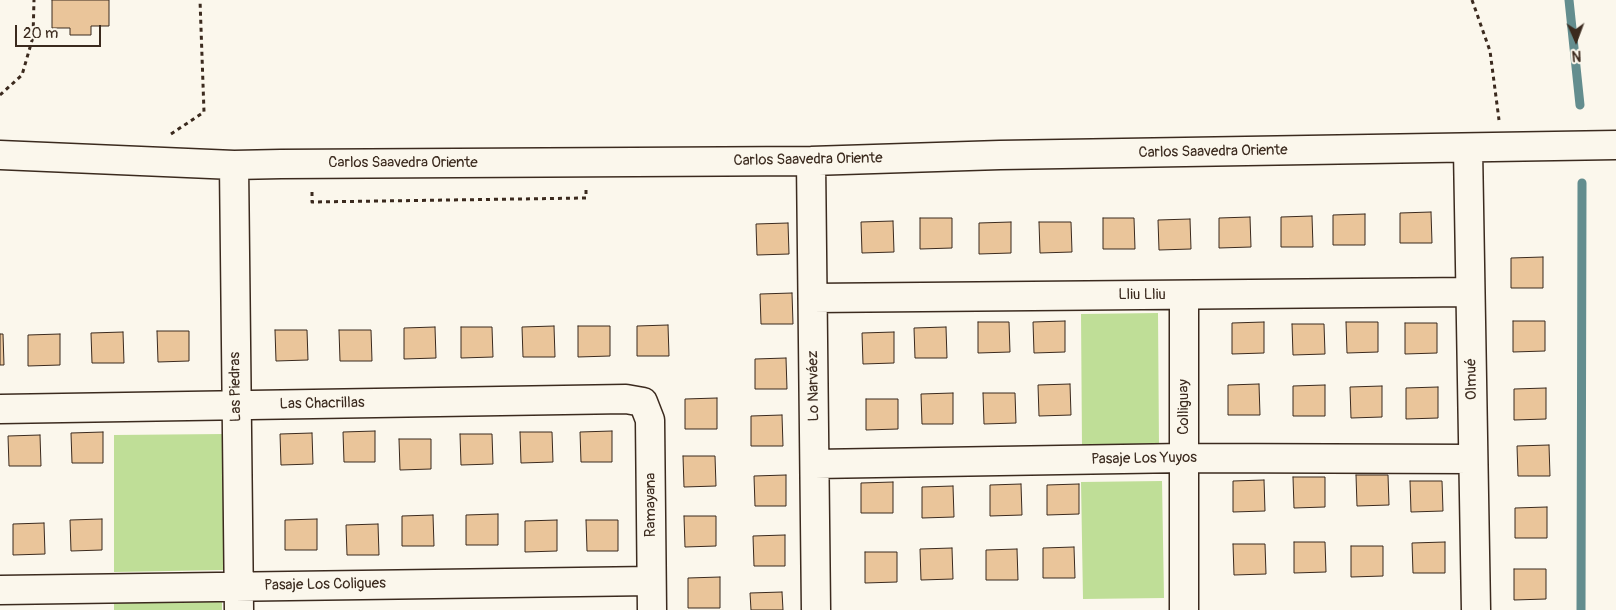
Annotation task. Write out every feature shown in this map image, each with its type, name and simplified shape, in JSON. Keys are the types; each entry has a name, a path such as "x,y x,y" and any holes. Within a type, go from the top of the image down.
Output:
{"street":[{"name":"Carlos Saavedra Oriente","path":"0,155 234,165 811,161 1000,155 1468,149 1616,145"},
{"name":"Olmué","path":"1468,149 1476,610"},
{"name":"Lo Narváez","path":"811,161 816,610"},
{"name":"Las Piedras","path":"234,165 238,598"},
{"name":"Lliu Lliu","path":"813,298 1470,292"},
{"name":"Colliguay","path":"1184,295 1184,610"},
{"name":"Las Chacrillas","path":"0,409 626,400 643,402"},
{"name":"Ramayana","path":"643,402 650,420 652,610"},
{"name":"Pasaje Los Yuyos","path":"815,464 1184,458 1473,459"},
{"name":"Pasaje Los Coligues","path":"0,590 238,598 651,581"}],"path":[{"path":"0,95 22,75 33,38 34,0"},
{"path":"159,162 162,140 204,112 200,0"},
{"path":"1472,0 1490,51 1503,148"},
{"path":"311,164 312,202 586,198 585,162"}],"green space":[{"path":"1158,313 1159,446 1082,447 1081,314"},
{"path":"224,434 223,570 114,572 114,435"},
{"path":"1162,481 1164,598 1083,599 1081,482"},
{"path":"114,596 222,597 222,610 114,610"}],"building":[{"path":"52,0 109,0 109,26 91,26 91,35 70,35 70,28 52,28"},
{"path":"1431,212 1432,243 1400,243 1400,213"},
{"path":"1365,214 1365,245 1333,245 1333,215"},
{"path":"1312,216 1313,247 1281,247 1281,217"},
{"path":"1250,217 1251,247 1219,248 1219,218"},
{"path":"920,218 952,218 952,248 920,249"},
{"path":"1103,218 1134,218 1135,249 1103,249"},
{"path":"1190,219 1191,249 1159,250 1158,220"},
{"path":"893,221 894,252 862,253 861,222"},
{"path":"1011,222 1011,253 979,254 979,223"},
{"path":"1039,222 1071,222 1072,252 1040,253"},
{"path":"788,223 789,254 757,255 756,224"},
{"path":"1543,257 1543,288 1511,288 1511,258"},
{"path":"792,293 793,324 761,324 760,294"},
{"path":"1065,321 1065,352 1034,353 1033,322"},
{"path":"1513,321 1545,321 1545,351 1513,352"},
{"path":"978,322 1009,322 1010,352 978,353"},
{"path":"1264,322 1264,353 1232,354 1232,323"},
{"path":"1346,322 1378,322 1378,352 1347,353"},
{"path":"1405,323 1437,323 1437,353 1405,354"},
{"path":"1292,324 1324,324 1325,354 1293,355"},
{"path":"668,325 669,356 637,356 637,326"},
{"path":"554,326 555,357 523,357 522,327"},
{"path":"578,326 610,326 610,356 578,357"},
{"path":"435,327 436,358 404,359 404,328"},
{"path":"461,327 492,327 493,357 461,358"},
{"path":"946,327 947,358 915,358 914,328"},
{"path":"275,330 307,330 308,360 276,361"},
{"path":"339,330 371,330 372,361 340,361"},
{"path":"157,331 189,331 189,361 158,362"},
{"path":"123,332 124,363 92,363 91,333"},
{"path":"894,332 894,363 863,364 862,333"},
{"path":"0,334 3,334 4,365 0,365"},
{"path":"60,334 60,365 28,366 28,335"},
{"path":"786,358 787,389 755,389 755,359"},
{"path":"1070,384 1071,415 1039,416 1038,385"},
{"path":"1259,384 1260,415 1228,415 1228,385"},
{"path":"1325,385 1325,416 1293,416 1293,386"},
{"path":"1382,386 1382,417 1351,418 1350,387"},
{"path":"1438,387 1438,418 1406,419 1406,388"},
{"path":"1546,388 1546,419 1514,420 1514,389"},
{"path":"953,393 953,424 922,424 921,394"},
{"path":"983,393 1015,393 1016,423 984,424"},
{"path":"717,398 717,429 685,429 685,399"},
{"path":"866,399 898,399 898,429 866,430"},
{"path":"782,415 783,446 751,446 751,416"},
{"path":"375,431 375,462 344,462 343,432"},
{"path":"612,431 612,462 581,462 580,432"},
{"path":"103,432 103,463 72,463 71,433"},
{"path":"520,432 552,432 553,462 521,463"},
{"path":"312,433 313,464 281,465 280,434"},
{"path":"460,434 492,434 493,464 461,465"},
{"path":"40,435 41,466 9,466 8,436"},
{"path":"399,439 431,439 431,469 400,470"},
{"path":"1549,445 1550,476 1518,476 1517,446"},
{"path":"683,456 715,456 716,486 684,487"},
{"path":"786,475 786,506 755,506 754,476"},
{"path":"1356,475 1388,475 1389,505 1357,506"},
{"path":"1293,477 1325,477 1325,507 1294,508"},
{"path":"1264,480 1265,511 1233,512 1233,481"},
{"path":"1410,481 1442,481 1443,511 1411,512"},
{"path":"893,482 893,513 861,513 861,483"},
{"path":"1021,484 1022,515 990,516 990,485"},
{"path":"1079,484 1079,514 1047,515 1047,485"},
{"path":"953,486 954,517 922,518 922,487"},
{"path":"1547,507 1547,538 1515,538 1515,508"},
{"path":"498,514 498,545 466,545 466,515"},
{"path":"433,515 434,546 402,546 402,516"},
{"path":"684,516 716,516 716,546 685,547"},
{"path":"102,519 102,550 71,551 70,520"},
{"path":"317,519 317,550 285,550 285,520"},
{"path":"557,520 557,551 525,552 525,521"},
{"path":"586,520 618,520 618,551 587,551"},
{"path":"44,523 45,554 13,555 13,524"},
{"path":"378,524 379,555 347,555 346,525"},
{"path":"785,535 785,566 754,566 753,536"},
{"path":"1294,542 1325,542 1326,572 1294,573"},
{"path":"1445,542 1445,573 1413,573 1412,543"},
{"path":"1233,544 1265,544 1266,574 1234,575"},
{"path":"1351,546 1383,546 1383,576 1351,577"},
{"path":"1074,547 1075,578 1043,578 1043,548"},
{"path":"952,548 953,579 921,580 920,549"},
{"path":"1017,549 1018,580 986,580 986,550"},
{"path":"865,552 897,552 897,582 865,583"},
{"path":"1514,569 1546,569 1546,599 1514,600"},
{"path":"720,577 720,608 688,608 688,578"},
{"path":"782,592 783,610 751,610 750,593"}],"waterway":[{"path":"1569,0 1580,105"},
{"path":"1581,610 1582,183"}]}
